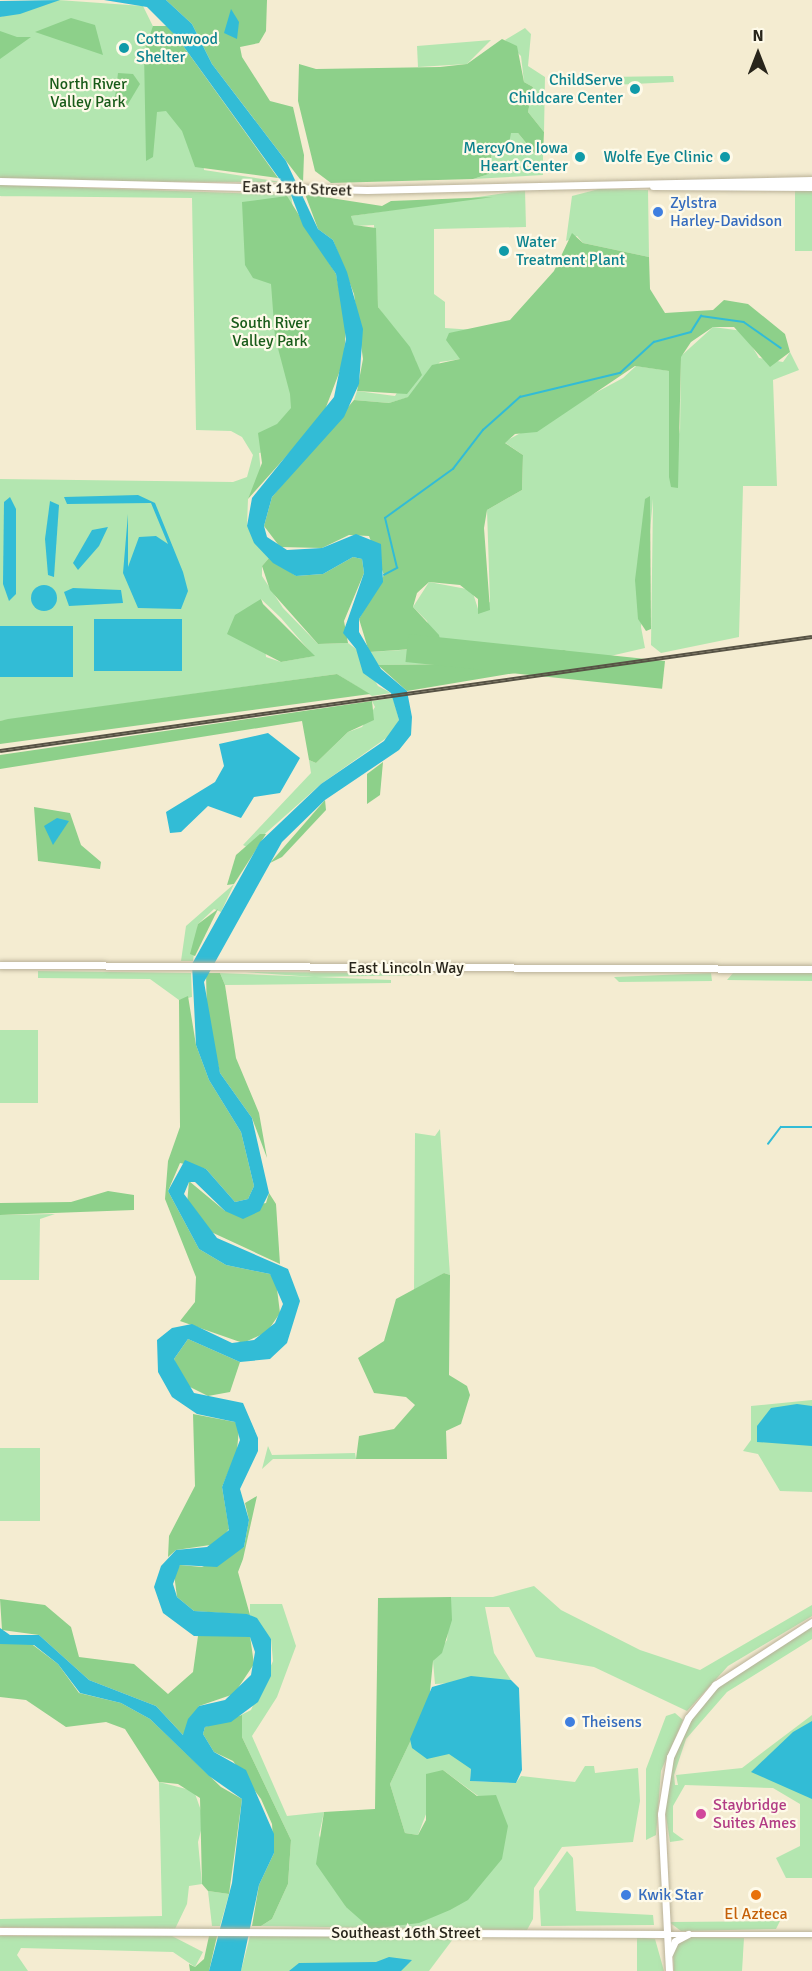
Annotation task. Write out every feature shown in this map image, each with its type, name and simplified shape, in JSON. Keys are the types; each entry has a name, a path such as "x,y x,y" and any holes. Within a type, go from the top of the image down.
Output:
{"main road":[{"name":"East 13th Street","path":"0,181 306,189 812,180"},
{"name":"East 13th Street","path":"593,183 812,187"},
{"name":"East Lincoln Way","path":"0,965 812,969"},
{"path":"669,1971 665,1934 662,1797 678,1738 715,1685 812,1622"},
{"name":"Southeast 16th Street","path":"0,1931 665,1934"},
{"path":"668,1963 675,1941 688,1934"}],"street":[{"name":"Southeast 16th Street","path":"665,1934 812,1934"}],"green space":[{"name":"North River Valley Park","path":"58,0 143,6 198,118 204,170 281,182 0,181 0,17"},
{"path":"166,0 267,0 266,31 259,43 240,47 242,57 270,101 293,107 304,155 303,183 212,64 192,24"},
{"path":"71,18 95,25 103,55 35,32"},
{"path":"153,26 168,26 278,178 195,167 182,131 166,111 157,112 153,157 146,161 144,52"},
{"path":"525,28 531,34 528,66 545,77 544,132 528,112 533,87 524,82 521,56 505,40"},
{"path":"0,31 17,37 31,37 0,59"},
{"path":"502,39 517,46 524,82 533,87 528,112 544,132 543,155 536,155 518,133 511,133 508,149 496,146 492,151 489,174 473,179 331,183 315,171 298,101 299,64 316,69 440,67 467,64"},
{"path":"491,40 467,64 418,67 417,46"},
{"path":"118,73 133,74 140,84 125,109 115,97"},
{"path":"673,76 674,82 613,85 607,77"},
{"path":"510,133 518,133 536,155 543,155 543,175 473,179 489,174 492,151 495,146 504,150"},
{"name":"South River Valley Park","path":"0,185 291,195 323,415 296,447 259,453 261,473 248,499 247,526 269,558 262,566 262,576 283,608 318,644 348,643 356,649 378,686 391,693 372,696 337,674 0,721 0,479 233,482 247,477 253,455 242,437 231,431 196,430 192,198 0,196","holes":["261,599 314,656 281,662 266,657"]},
{"path":"599,189 648,190 649,257 583,243 577,236 566,241 572,196"},
{"path":"525,190 526,227 434,229 434,294 445,302 445,328 474,330 464,330 453,349 461,359 440,362 409,397 389,403 354,400 357,391 395,396 416,361 378,307 374,225 354,226 351,216"},
{"path":"795,190 812,190 812,251 795,251"},
{"path":"305,194 382,206 391,201 493,197 351,216 354,225 376,228 378,307 410,347 422,375 407,394 357,391 363,359 354,294 333,240 318,229"},
{"path":"287,196 336,274 346,325 344,360 323,415 248,499 262,463 258,433 277,424 291,408 290,394 275,337 271,284 253,278 245,265 242,202"},
{"path":"572,233 583,243 649,257 650,289 665,313 713,310 724,300 748,304 785,334 790,352 770,367 734,327 713,327 691,342 681,357 678,488 671,487 669,477 669,371 635,366 537,432 515,434 505,443 523,455 522,490 487,510 484,528 490,610 478,614 478,599 460,585 429,582 417,593 413,607 439,635 442,647 369,652 359,619 384,575 369,536 349,535 322,548 280,547 264,526 272,497 354,400 389,403 408,397 432,365 460,359 446,340 449,333 510,320 554,271"},
{"path":"713,327 743,331 759,358 783,362 790,352 799,370 773,380 777,486 743,486 739,637 661,653 651,645 653,499 641,627 645,648 593,660 564,650 465,664 378,665 369,652 435,648 427,621 413,607 429,582 472,590 478,609 490,602 487,510 522,490 523,455 504,442 623,378 636,366 670,371 680,434 681,356"},
{"path":"650,496 651,629 646,631 638,619 635,580 645,499"},
{"path":"353,557 362,559 364,573 344,621 348,643 318,644 270,590 262,566 269,558 296,576 323,574"},
{"path":"261,599 263,604 315,656 281,662 227,634 235,615"},
{"path":"408,634 665,661 662,689 405,662"},
{"path":"564,650 593,660 407,691 378,665 465,664"},
{"path":"337,674 370,694 0,744 0,721 8,719"},
{"path":"393,698 399,720 392,734 321,784 249,848 243,845 311,773 309,760 316,763 348,732 362,727 375,707 372,701"},
{"path":"372,701 374,720 348,732 316,763 309,760 302,721 0,769 0,755"},
{"path":"383,762 380,795 367,804 367,774"},
{"path":"325,800 326,810 282,857 270,863"},
{"path":"34,807 70,813 81,845 101,862 100,869 38,861"},
{"path":"260,834 266,834 234,884 227,885 236,855"},
{"path":"234,884 221,912 214,909 198,924 193,961 181,961 186,926"},
{"path":"218,909 195,956 190,954 198,924"},
{"path":"38,971 191,973 192,997 179,1000 150,979 38,978"},
{"path":"245,972 426,973 429,975 314,977"},
{"path":"206,973 220,973 225,985 236,1058 259,1113 267,1158 252,1118 220,1073 207,1018"},
{"path":"220,973 391,980 391,983 225,985"},
{"path":"711,973 712,981 619,982 614,977"},
{"path":"733,973 812,973 812,981 727,980"},
{"path":"188,996 196,1045 209,1080 241,1132 254,1186 248,1199 235,1202 206,1169 180,1163 168,1191 199,1249 226,1265 270,1274 276,1281 280,1313 267,1332 243,1343 180,1321 195,1302 196,1277 165,1199 168,1161 180,1127 179,1000"},
{"path":"0,1030 38,1030 38,1103 0,1103"},
{"path":"440,1129 450,1275 444,1273 414,1293 415,1133 435,1136"},
{"path":"189,1181 225,1211 266,1203 269,1193 276,1204 280,1264 209,1231 187,1204"},
{"path":"108,1191 134,1195 134,1210 0,1215 0,1203 71,1202"},
{"path":"55,1214 40,1219 39,1280 0,1280 0,1215"},
{"path":"444,1273 450,1275 449,1375 467,1386 470,1395 461,1424 446,1431 447,1459 356,1459 359,1436 394,1429 415,1405 406,1397 374,1393 358,1358 384,1341 396,1299"},
{"path":"188,1339 240,1362 230,1392 208,1396 184,1384 174,1359"},
{"path":"812,1400 812,1492 780,1491 758,1454 743,1451 751,1440 751,1406"},
{"path":"193,1414 235,1422 239,1428 237,1451 222,1487 229,1529 217,1544 176,1550 168,1557 169,1536 195,1486"},
{"path":"268,1446 272,1455 355,1453 356,1459 273,1459 262,1469"},
{"path":"0,1448 40,1448 40,1521 0,1521"},
{"path":"257,1496 238,1572 250,1615 194,1611 177,1597 174,1574 180,1565 202,1567 244,1547 249,1520 245,1503"},
{"path":"534,1586 561,1610 640,1650 700,1670 812,1605 812,1616 728,1666 687,1711 594,1667 536,1657 509,1607 485,1607 494,1653 511,1680 435,1684 433,1661 447,1640 451,1597 493,1597"},
{"path":"451,1597 452,1620 442,1653 433,1661 429,1702 390,1784 405,1833 418,1835 426,1820 426,1774 443,1770 477,1796 496,1795 508,1826 502,1859 468,1900 450,1910 419,1923 371,1929 346,1907 316,1864 324,1812 375,1809 378,1598"},
{"path":"0,1599 45,1605 71,1627 79,1657 134,1664 168,1694 193,1672 198,1636 250,1636 254,1664 234,1694 199,1706 184,1736 156,1706 89,1680 39,1635 2,1630"},
{"path":"250,1604 282,1604 296,1646 277,1697 252,1736 287,1816 324,1812 319,1835 346,1907 478,1796 443,1770 418,1835 405,1833 390,1784 426,1708 471,1769 470,1781 516,1783 521,1776 575,1782 585,1766 594,1766 595,1773 638,1768 640,1801 633,1842 562,1847 534,1888 533,1919 527,1930 261,1926 272,1919 288,1884 291,1840 242,1737 241,1715 251,1710 273,1661 271,1639 250,1615"},
{"path":"812,1625 812,1639 727,1692 686,1739 674,1775 675,1785 678,1785 676,1775 742,1768 812,1715 812,1878 786,1878 776,1858 800,1846 800,1804 773,1788 685,1785 673,1806 673,1832 684,1840 670,1842 664,1803 675,1750 694,1715 718,1685"},
{"path":"29,1642 58,1664 79,1693 121,1703 150,1719 221,1787 242,1799 229,1894 208,1891 202,1884 200,1798 178,1784 159,1782 125,1729 106,1722 66,1727 26,1700 0,1697 0,1644"},
{"path":"675,1713 683,1720 661,1771 656,1835 646,1840 646,1769 666,1716"},
{"path":"242,1715 242,1737 291,1840 288,1884 272,1919 261,1926 252,1926 259,1885 274,1853 272,1824 261,1799 233,1761 214,1752 203,1734 205,1727"},
{"path":"159,1782 194,1791 204,1819 198,1842 202,1884 189,1886 187,1904 175,1929 0,1927 0,1919 162,1916"},
{"path":"567,1851 573,1858 576,1911 653,1915 654,1925 541,1926 539,1891"},
{"path":"208,1891 229,1894 220,1926 212,1926"},
{"path":"780,1921 776,1929 681,1931 669,1922"},
{"path":"0,1936 172,1936 203,1952 195,1967 173,1952 21,1948 17,1955 28,1971 0,1971"},
{"path":"209,1936 217,1936 209,1971 190,1971 189,1964 195,1967 204,1959"},
{"path":"250,1936 451,1937 453,1939 429,1971 241,1971"},
{"path":"637,1937 655,1939 664,1971 637,1971"},
{"path":"686,1937 744,1938 742,1971 674,1971 673,1949"}],"water":[{"path":"60,0 20,14 0,17 0,1"},
{"path":"104,0 166,0 192,24 212,64 286,161 318,229 333,240 347,272 363,329 359,384 344,417 272,497 264,526 267,537 287,550 322,548 356,534 381,544 383,582 359,619 359,632 381,669 407,691 412,717 411,735 399,750 325,800 282,842 204,982 220,1073 252,1118 269,1193 260,1211 243,1219 225,1211 195,1182 189,1182 184,1194 217,1238 288,1269 300,1301 287,1343 270,1359 240,1362 188,1339 174,1359 194,1393 243,1403 258,1438 258,1451 240,1489 249,1520 244,1547 217,1567 180,1565 173,1584 177,1597 194,1611 247,1614 257,1618 271,1639 271,1676 258,1702 231,1722 205,1727 203,1734 214,1752 246,1770 274,1834 274,1853 259,1885 241,1971 209,1971 232,1883 242,1799 209,1776 150,1719 121,1703 80,1693 58,1664 34,1645 0,1644 0,1628 10,1635 39,1635 89,1680 156,1706 183,1735 188,1719 199,1706 225,1700 251,1675 255,1652 250,1637 194,1636 163,1613 154,1587 161,1566 176,1550 207,1547 229,1530 222,1487 240,1440 235,1422 197,1414 172,1397 158,1372 157,1340 172,1328 192,1324 232,1343 254,1340 275,1323 283,1304 270,1274 226,1265 199,1249 168,1191 185,1160 206,1169 235,1202 248,1199 254,1186 241,1132 209,1080 196,1045 192,964 260,842 321,784 384,741 399,720 391,693 363,673 356,649 343,633 364,573 362,559 353,557 323,574 296,576 273,563 254,543 247,526 252,498 334,397 346,339 336,274 303,226 291,195 176,36 147,7"},
{"path":"231,9 239,22 237,39 224,33"},
{"path":"138,495 155,503 183,572 188,591 181,609 138,608 123,573 128,514 128,567 139,537 156,536 168,544 151,503 67,504 64,497"},
{"path":"10,497 16,509 16,594 9,601 3,584 4,502"},
{"path":"50,501 59,505 54,577 48,575 45,539"},
{"path":"108,527 99,546 78,570 73,563 92,530"},
{"path":"44,585 53,589 57,598 53,607 44,611 35,607 31,598 35,589"},
{"path":"73,588 121,590 123,603 69,606 64,592"},
{"path":"94,619 182,619 182,671 94,671"},
{"path":"0,626 73,626 73,677 0,677"},
{"path":"268,733 300,758 280,793 254,797 241,818 208,806 181,832 170,833 166,812 215,782 224,766 219,744"},
{"path":"57,818 69,821 53,845 44,826"},
{"path":"797,1404 812,1406 812,1446 757,1442 757,1426 771,1408"},
{"path":"471,1676 511,1680 519,1688 522,1770 516,1783 470,1781 471,1769 449,1754 427,1759 412,1748 410,1739 432,1687"},
{"path":"812,1721 812,1799 751,1772 793,1732"},
{"path":"389,1957 412,1960 401,1971 289,1971 299,1963 376,1962"}],"waterway":[{"path":"384,575 397,568 385,518 453,469 483,430 520,397 620,373 654,342 691,332 701,316 744,322 781,348"},
{"path":"768,1144 781,1127 812,1127"}],"railway":[{"path":"0,751 812,637"}],"place":[{"name":"Cottonwood Shelter","path":"124,48"},
{"name":"ChildServe Childcare Center","path":"635,89"},
{"name":"MercyOne Iowa Heart Center","path":"580,157"},
{"name":"Wolfe Eye Clinic","path":"725,157"},
{"name":"Zylstra Harley-Davidson","path":"658,212"},
{"name":"Water Treatment Plant","path":"504,251"},
{"name":"Theisens","path":"570,1722"},
{"name":"Staybridge Suites Ames","path":"701,1814"},
{"name":"Kwik Star","path":"626,1895"},
{"name":"El Azteca","path":"756,1895"}]}
